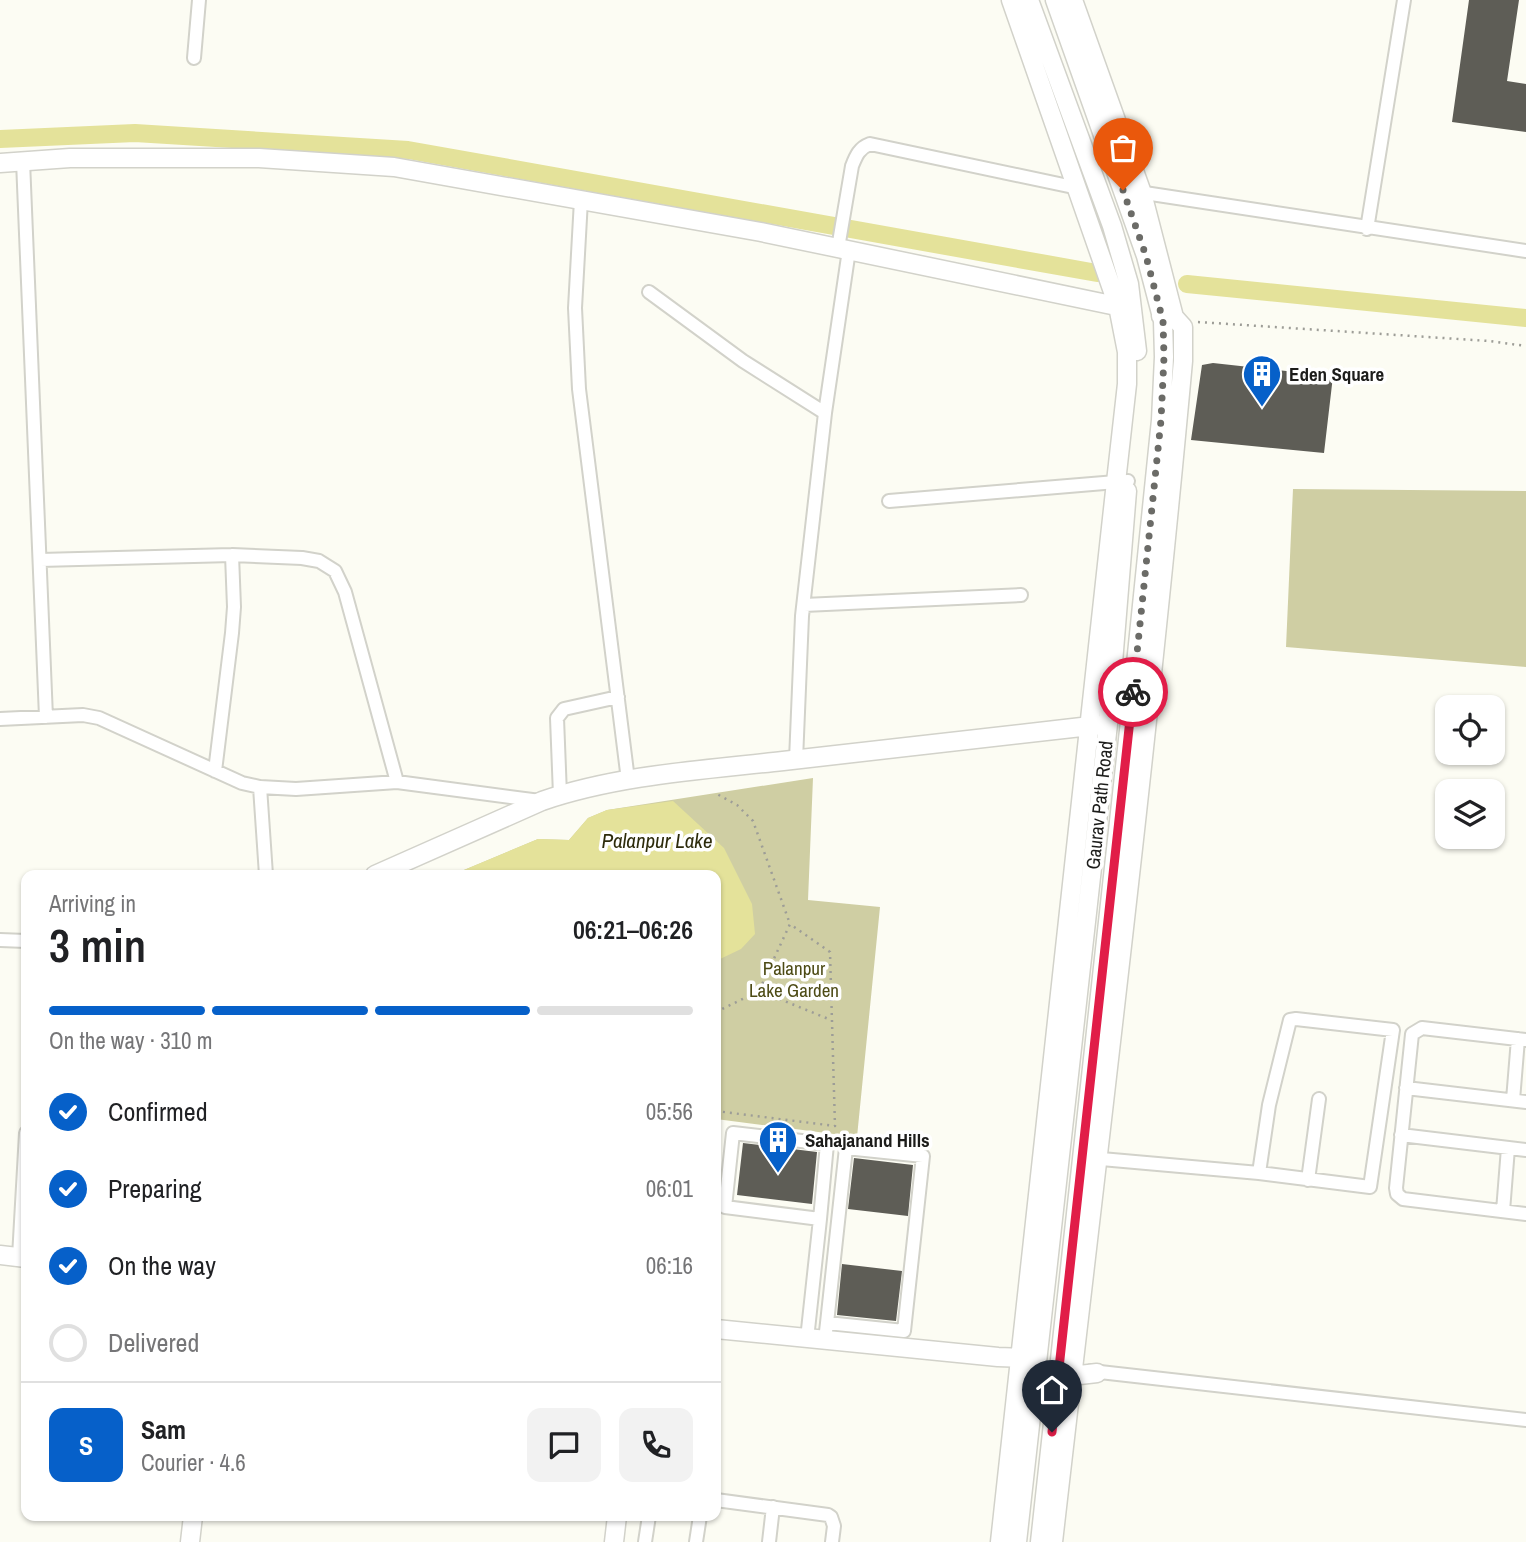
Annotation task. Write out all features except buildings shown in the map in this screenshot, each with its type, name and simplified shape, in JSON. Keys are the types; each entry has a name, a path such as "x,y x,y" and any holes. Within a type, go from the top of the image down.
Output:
{"street":[{"path":"194,58 199,0"},
{"path":"1011,0 1078,188 1125,308"},
{"name":"Gaurav Path Road","path":"1017,1542 1028,1366 1108,724 1122,482 1139,372 1125,308 1129,284 1112,226 1029,0"},
{"name":"Gaurav Path Road","path":"1040,1542 1066,1371 1091,1158 1130,721 1161,420 1164,357 1172,318 1152,281 1146,256 1055,0"},
{"path":"1073,0 1142,193 1172,318 1184,338 1158,632 1091,1158 1259,1173 1370,1187 1393,1030 1296,1018 1290,1020 1269,1105 1259,1173"},
{"path":"1367,229 1404,0"},
{"path":"796,760 804,605 844,213 852,166 857,154 870,144 1078,188"},
{"path":"0,163 70,158 259,158 394,167 842,245 1125,308"},
{"path":"23,161 46,717"},
{"path":"1123,190 1526,251"},
{"path":"581,200 575,308 579,389 628,780"},
{"path":"1122,261 1146,256"},
{"path":"1129,284 1152,281"},
{"path":"649,292 743,361 825,413"},
{"path":"888,501 1122,482 1088,726 1028,1366 1000,1542"},
{"path":"40,560 232,555 319,561 335,571 345,592 397,782"},
{"path":"215,771 232,633 232,555"},
{"path":"804,605 1021,594"},
{"path":"561,795 557,718 559,713 564,709 618,697"},
{"path":"0,719 83,715 99,718 242,783 260,787 296,789 397,782 542,801"},
{"path":"386,870 542,801 628,780 1130,721"},
{"path":"260,787 266,870"},
{"path":"0,940 21,941"},
{"path":"1406,1088 1519,1101 1522,1039 1422,1028 1412,1034 1406,1088 1401,1135 1396,1188 1397,1194 1403,1199 1526,1214"},
{"path":"1308,1180 1320,1098"},
{"path":"820,1219 726,1207 733,1133 827,1144 820,1219 820,1334"},
{"path":"1401,1135 1526,1150"},
{"path":"846,1147 923,1156 904,1331 820,1334 846,1147"},
{"path":"1503,1211 1508,1148"},
{"path":"0,1255 21,1258"},
{"path":"721,1329 820,1334 998,1357 1028,1366 1066,1371 1526,1420"},
{"path":"1053,1542 1066,1371"},
{"path":"721,1501 831,1517 834,1523 831,1542"},
{"path":"769,1542 774,1507"},
{"path":"190,1542 192,1521"},
{"path":"614,1542 616,1521"},
{"path":"645,1542 648,1521"},
{"path":"696,1542 699,1521"}],"path":[{"path":"1172,318 1526,346"},
{"path":"718,794 737,806 753,821 790,924 830,952 835,1126 721,1112"},
{"path":"721,1010 759,991 790,924"},
{"path":"759,991 831,1020"}],"green space":[{"path":"1293,489 1526,491 1526,667 1286,647"},
{"name":"Palanpur Lake Garden","path":"813,778 808,900 880,907 857,1137 721,1120 721,870 464,870 538,839 569,840 588,818 607,810"}],"water":[{"name":"Palanpur Lake","path":"673,801 724,848 752,904 755,934 741,949 721,959 721,870 464,870 538,839 569,840 588,818 607,810"}],"waterway":[{"path":"0,139 135,133 408,150 1097,273"},
{"path":"1187,284 1526,318"}],"way so far":[{"path":"1123,190 1146,256 1163,321 1164,357 1161,420 1133,692"}],"place":[{"name":"Eden Square","path":"1262,408"},
{"name":"Sahajanand Hills","path":"778,1174"}],"route":[{"path":"1052,1432 1133,692"}]}
